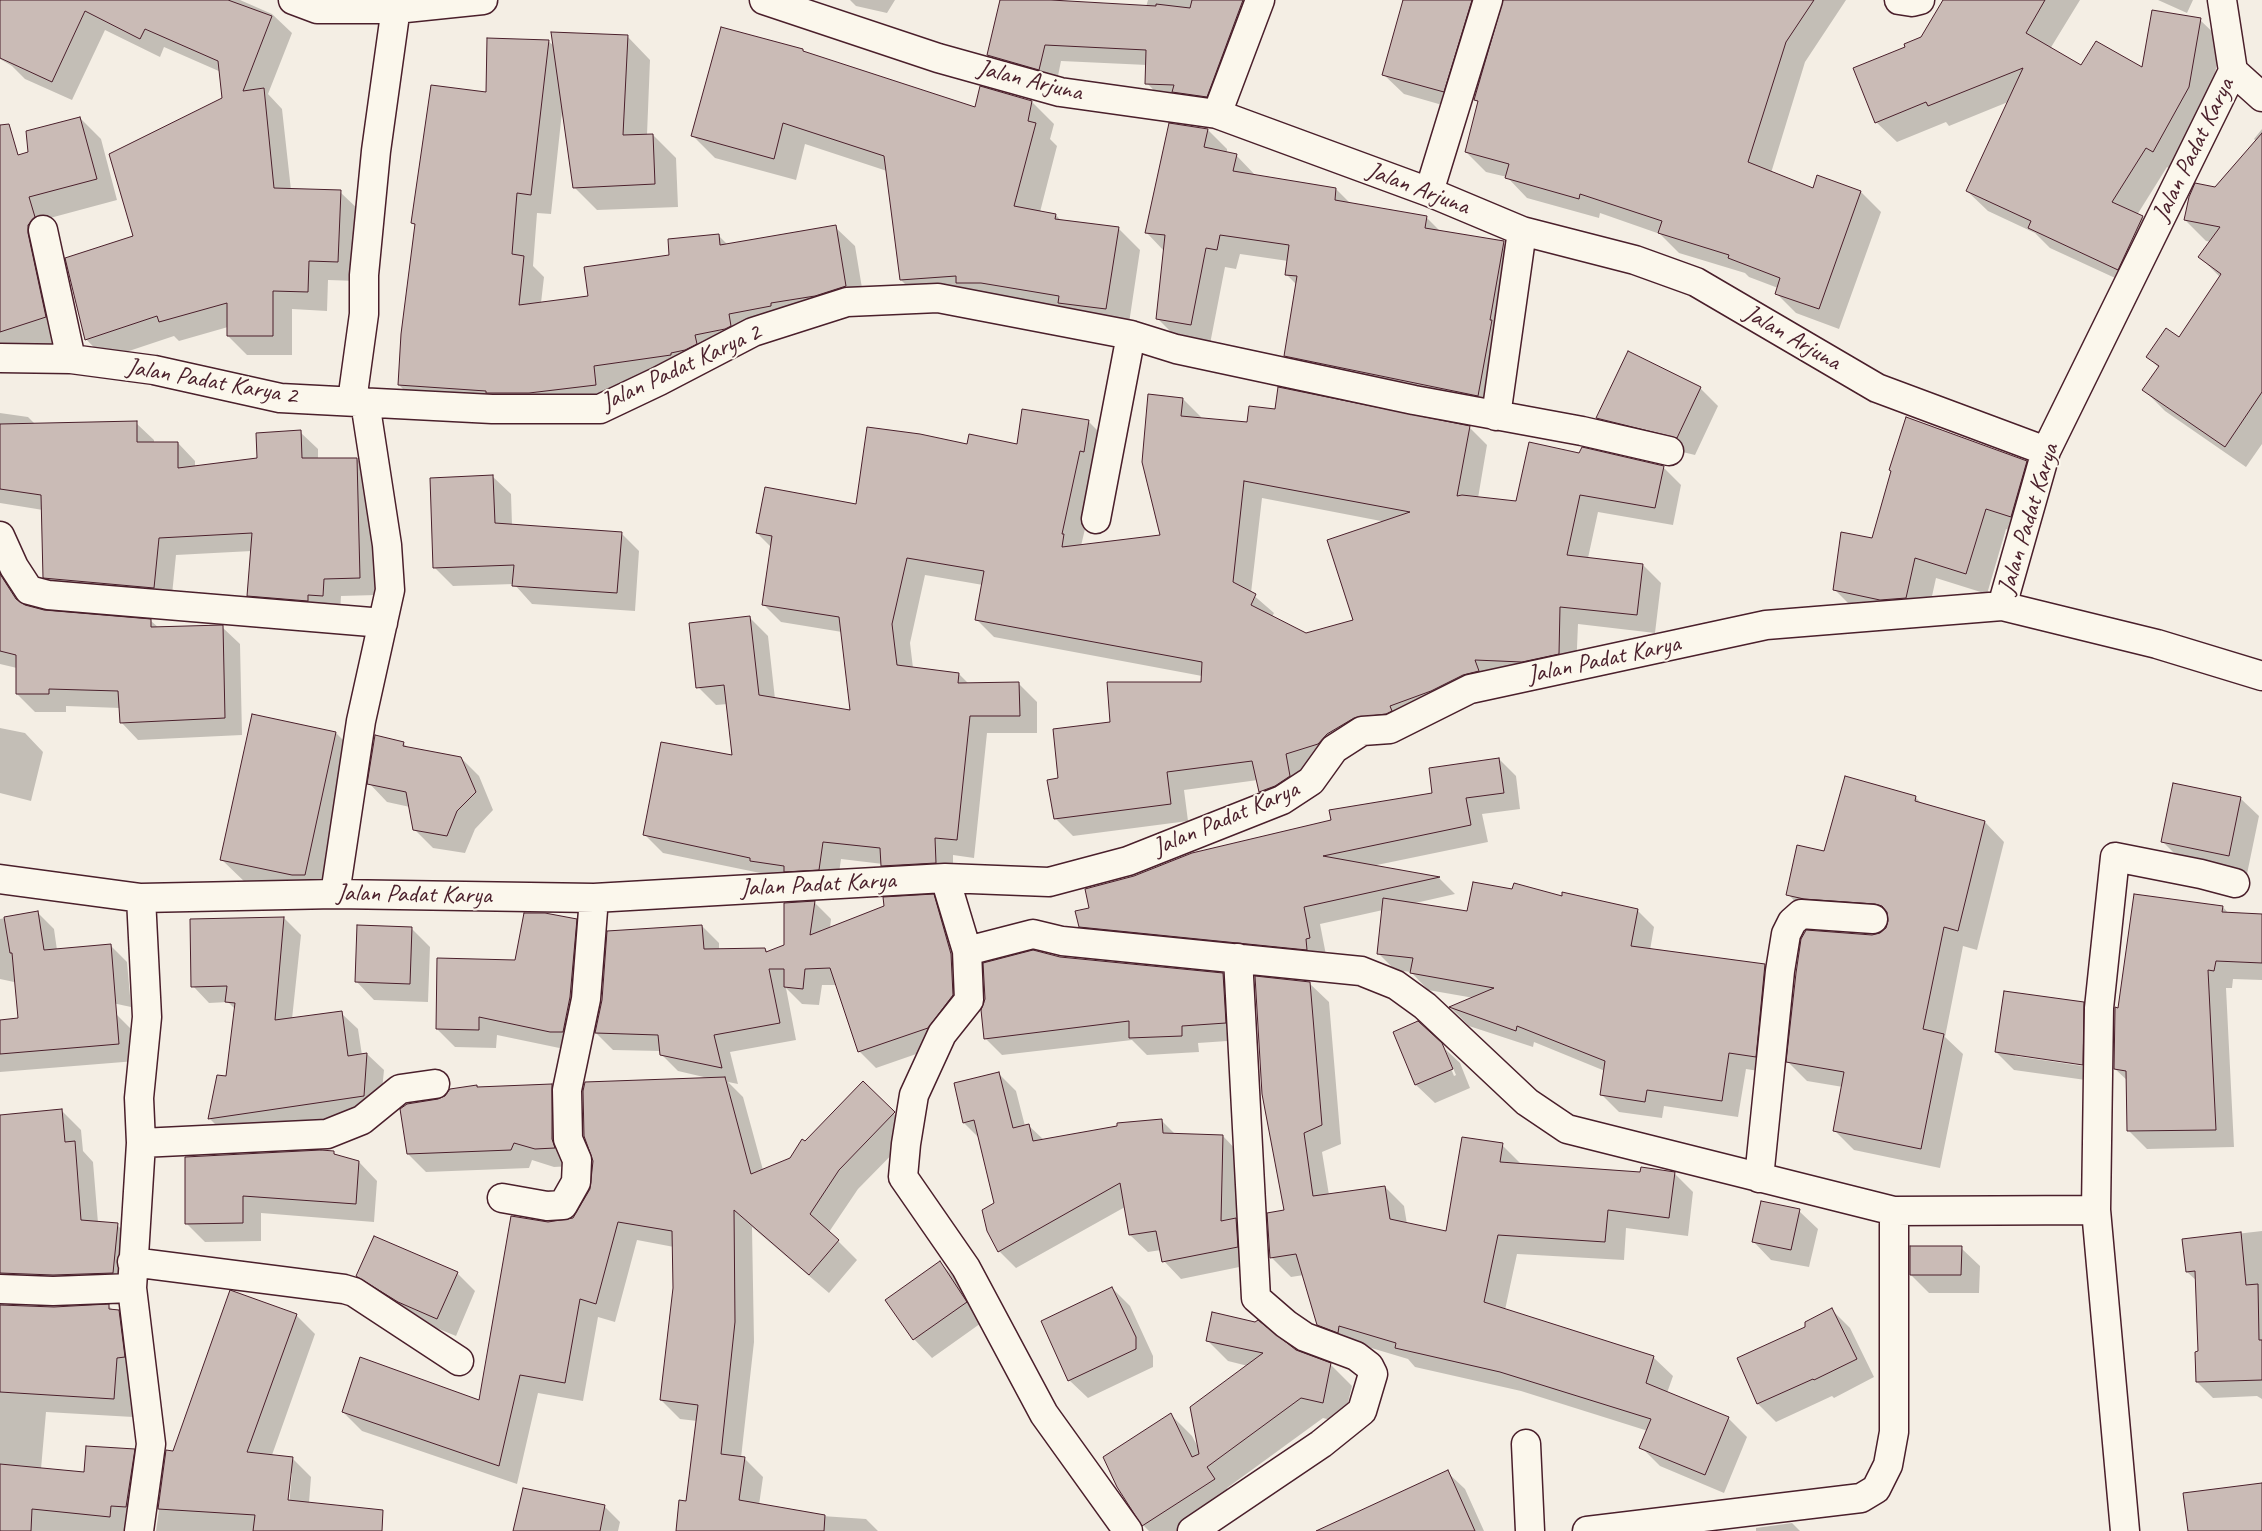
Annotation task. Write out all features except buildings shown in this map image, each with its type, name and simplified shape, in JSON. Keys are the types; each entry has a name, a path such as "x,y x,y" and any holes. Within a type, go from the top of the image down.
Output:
{"street":[{"path":"293,0 317,9 483,0"},
{"name":"Jalan Arjuna","path":"764,0 938,58 1060,92 1217,114 1429,192 1522,230 1635,260 1696,282 1877,388 2046,451"},
{"path":"1217,114 1260,0"},
{"path":"1429,192 1488,0"},
{"path":"1899,0 1912,2 1920,0"},
{"name":"Jalan Padat Karya","path":"0,879 141,898 335,894 594,898 945,878 1049,882 1128,861 1282,800 1312,781 1334,749 1362,731 1390,729 1470,689 1766,625 2002,606 2046,451 2233,71 2222,0"},
{"path":"335,894 361,721 390,590 387,545 359,401 364,314 364,275 376,151 397,5"},
{"path":"2233,71 2262,97"},
{"path":"43,230 71,359"},
{"path":"1496,416 1522,230"},
{"name":"Jalan Padat Karya 2","path":"0,358 71,359 154,370 280,398 492,408 600,409 659,381 753,332 847,302 938,298 1131,335 1176,349 1496,416 1582,431 1669,451"},
{"path":"1096,520 1131,335"},
{"path":"0,536 14,567 29,590 48,595 383,623"},
{"path":"2002,606 2157,644 2262,676"},
{"path":"2125,1531 2096,1210 2099,1008 2115,857 2201,874 2235,883"},
{"path":"945,878 967,951 969,1000 942,1034 914,1095 903,1177 966,1268 1044,1414 1128,1531"},
{"path":"139,1531 150,1444 132,1275 141,1143 139,1098 147,1017 141,898"},
{"path":"502,1198 547,1206 563,1205 576,1182 577,1160 568,1139 567,1090 586,999 594,898"},
{"path":"1759,1178 1780,971 1786,934 1792,922 1801,914 1872,919"},
{"path":"967,951 1033,934 1062,941 1361,971 1396,985 1426,1006 1527,1102 1567,1129 1894,1211 2096,1210"},
{"path":"1192,1531 1321,1444 1362,1411 1373,1374 1369,1366 1356,1356 1305,1337 1286,1324 1256,1298 1238,958"},
{"path":"141,1143 327,1134 362,1120 400,1089 435,1084"},
{"path":"1587,1531 1861,1498 1876,1489 1888,1465 1894,1432 1894,1211"},
{"path":"0,1289 53,1292 132,1275 349,1290 459,1361"},
{"path":"1526,1444 1530,1531"}]}
